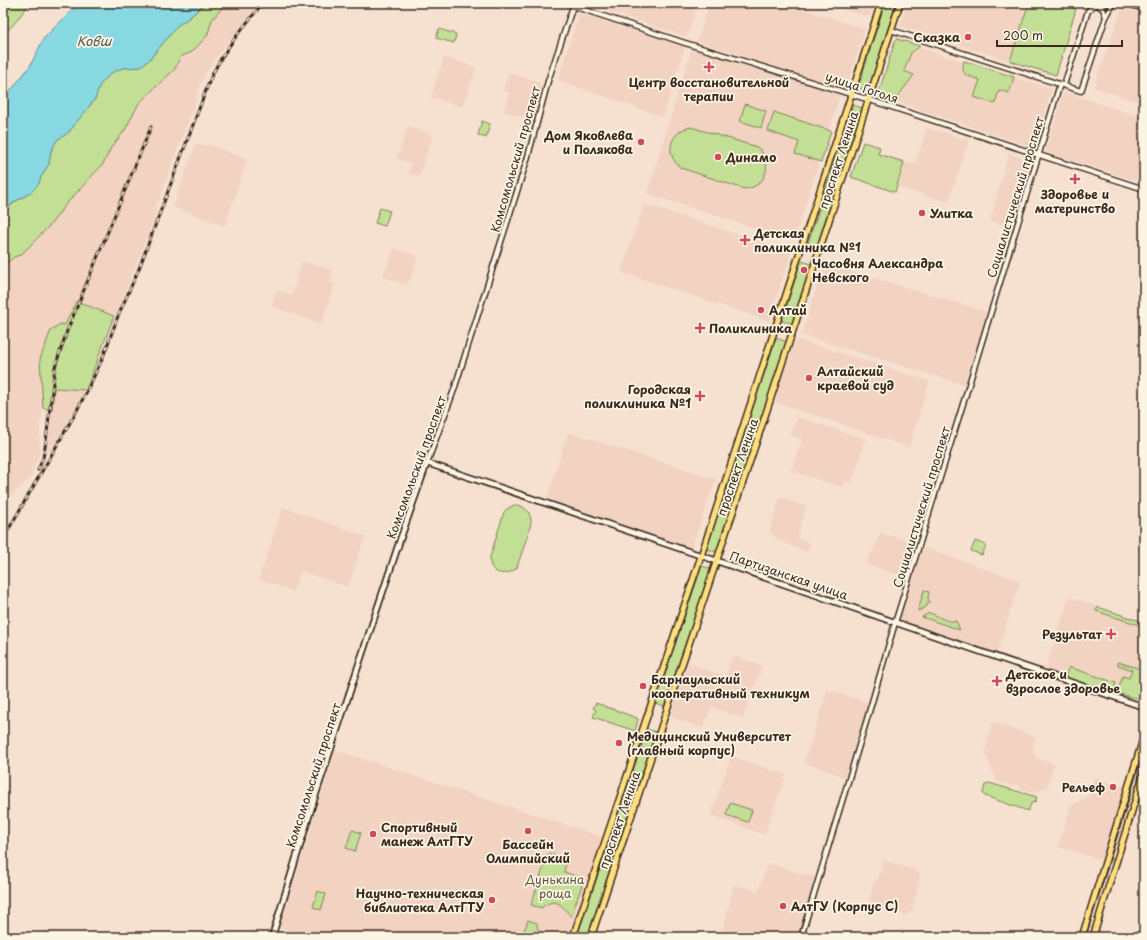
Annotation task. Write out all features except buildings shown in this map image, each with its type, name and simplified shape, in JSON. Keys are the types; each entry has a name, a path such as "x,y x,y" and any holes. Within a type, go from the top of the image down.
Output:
{"main road":[{"name":"проспект Ленина","path":"573,937 701,556 881,3"},
{"name":"проспект Ленина","path":"591,937 769,404 900,3"},
{"name":"Партизанская улица","path":"427,463 1144,707"},
{"name":"Комсомольский проспект","path":"272,937 313,803 427,463"},
{"path":"1082,937 1144,736"},
{"path":"1093,937 1144,772"},
{"path":"1093,900 1104,904"}],"street":[{"path":"1087,3 1114,3"},
{"path":"891,30 1081,91 1106,16 1114,3"},
{"path":"1125,3 1144,9"},
{"name":"улица Гоголя","path":"574,4 678,40 851,94 1144,189"},
{"name":"Комсомольский проспект","path":"427,463 454,390 527,160 546,90 574,4"},
{"path":"1099,4 1106,16"},
{"name":"Социалистический проспект","path":"802,937 895,623 1038,155 1088,11 1093,6 1099,4"}],"shaded area":[{"path":"226,3 262,3 228,42 204,75 197,93 196,101 158,203 156,202 154,208 157,210 153,223 117,312 114,316 76,301 41,375 43,408 40,426 40,452 31,477 15,492 14,496 3,491 3,272 5,266 15,256 22,255 103,164 111,148 125,130 139,103 175,69 180,57 192,52 207,36 212,20"},
{"path":"585,3 698,3 687,37"},
{"path":"710,3 782,3 865,29 846,89 697,41"},
{"path":"823,3 874,3 870,17"},
{"path":"907,3 1029,3 1010,61 900,26"},
{"path":"1122,8 1144,14 1144,104 1094,87"},
{"path":"579,14 685,46 663,117 558,80"},
{"path":"920,46 923,49 1052,89 1033,147 894,101 914,75 904,72 911,53"},
{"path":"692,48 840,95 794,240 647,194"},
{"path":"444,57 476,68 462,107 431,97"},
{"path":"509,73 537,81 541,85 542,90 534,120 504,111 510,92 503,90"},
{"path":"1064,92 1144,118 1144,183 1045,152"},
{"path":"408,126 433,135 419,176 409,173 412,164 397,159"},
{"path":"927,128 969,140 948,202 896,186 904,162 915,165"},
{"path":"196,144 212,146 247,159 225,226 173,207"},
{"path":"1009,152 1012,155 1030,160 1010,227 990,221"},
{"path":"644,204 791,252 769,321 621,272"},
{"path":"394,248 418,256 409,282 404,284 383,277"},
{"path":"302,261 333,270 330,282 335,284 321,324 272,306 277,291 292,295"},
{"path":"824,263 987,312 965,385 802,335"},
{"path":"799,340 929,381 909,447 778,403 775,400 794,343"},
{"path":"54,388 86,390 52,453 47,451"},
{"path":"797,417 865,439 852,483 844,481 842,487 791,471 802,439 791,435"},
{"path":"568,432 716,479 691,549 547,499"},
{"path":"780,497 806,507 797,538 810,543 807,552 777,540 770,530"},
{"path":"283,507 365,536 348,587 301,571 293,591 259,579"},
{"path":"881,533 915,543 916,547 907,578 866,564"},
{"path":"925,548 1020,581 997,653 903,622 900,617 921,550"},
{"path":"1069,597 1144,622 1144,699 1111,693 1045,671"},
{"path":"733,656 762,666 743,718 711,707 703,728 673,718 671,714 688,663 725,676"},
{"path":"828,690 866,702 869,706 848,774 844,777 804,762"},
{"path":"992,722 1036,737 1032,750 1036,758 1054,764 1047,787 1035,793 1019,788 1020,786 1014,784 1013,786 997,781 985,752"},
{"path":"335,750 603,837 569,937 308,937 280,928"},
{"path":"731,756 786,775 764,835 711,815"},
{"path":"1094,777 1124,787 1103,857 1099,859 1058,847 1071,806 1088,796"},
{"path":"883,860 917,871 920,874 912,910 908,914 905,915 874,905 869,899 874,882 878,879 883,868 885,869 885,867 881,866"},
{"path":"768,863 816,878 798,937 744,937 723,930 734,885 758,891"}],"green space":[{"path":"3,3 32,3 29,4 14,24 3,35"},
{"path":"203,3 226,3 212,20 207,36 192,52 180,57 175,69 139,103 125,130 111,148 103,164 67,203 50,225 21,255 10,260 3,272 3,216 5,211 15,202 30,193 38,185 49,164 51,151 57,140 68,133 95,99 100,85 111,72 123,68 140,67 149,60 178,25 190,17 202,6"},
{"path":"885,3 896,3 868,91 858,88"},
{"path":"1029,3 1056,3 1076,9 1056,75 1010,61"},
{"path":"439,29 456,34 454,43 436,38"},
{"path":"897,39 920,46 911,53 904,71 914,75 894,101 881,96 879,92 895,41"},
{"path":"964,61 1014,77 1009,93 999,90 995,104 974,97 980,80 964,73"},
{"path":"745,104 766,111 761,128 740,121"},
{"path":"853,105 862,108 817,246 808,243"},
{"path":"774,112 831,131 821,162 795,154 799,142 768,131"},
{"path":"482,121 490,124 486,138 478,135"},
{"name":"Динамо","path":"691,127 757,147 765,159 766,173 763,179 758,184 744,189 681,168 672,157 671,144 678,133"},
{"path":"863,142 880,147 878,154 904,162 895,192 851,177"},
{"path":"380,208 390,211 385,226 375,223"},
{"path":"801,261 812,264 793,324 782,321"},
{"path":"76,301 114,316 86,390 54,388 52,410 43,408 40,359 51,330 60,324 65,325"},
{"path":"776,338 787,342 717,552 706,549"},
{"path":"514,505 523,507 528,511 531,523 517,568 507,573 498,573 494,571 490,563 490,557 504,512"},
{"path":"975,541 986,545 982,555 971,551"},
{"path":"702,566 711,569 664,706 655,703"},
{"path":"924,590 929,592 929,602 926,607 918,611"},
{"path":"1098,607 1143,622 1144,624 1142,626 1096,611"},
{"path":"929,613 945,620 956,621 960,630 922,617"},
{"path":"1118,662 1144,670 1143,698 1134,698 1117,693 1123,676 1129,678 1132,670 1118,665"},
{"path":"1069,667 1116,683 1113,693 1065,677"},
{"path":"596,703 637,718 638,720 635,731 593,717 596,710 593,708"},
{"path":"647,729 656,732 587,937 577,937"},
{"path":"989,783 1037,797 1035,803 1032,802 1028,811 985,796 983,793 985,785"},
{"path":"730,803 752,810 748,822 726,815"},
{"path":"352,830 361,833 355,851 346,848"},
{"name":"Дунькина роща","path":"550,853 560,857 566,863 564,872 584,879 571,917 562,906 555,902 546,904 541,908 531,905 548,854"},
{"path":"318,891 326,894 321,910 313,907"},
{"name":"Дунькина роща","path":"528,920 537,923 540,932 548,937 522,937"}],"water":[{"name":"Ковш","path":"79,3 203,3 202,6 190,17 178,25 149,60 140,67 123,68 111,73 100,85 95,99 68,133 57,140 51,151 49,164 38,185 30,193 14,202 5,211 3,216 3,92 12,89 30,66 44,38"}],"tram line":[{"path":"1132,3 1144,7"},
{"path":"1086,937 1144,751"}],"railway":[{"path":"3,539 75,414 103,357 118,316 138,271 211,77 227,49 259,8"},
{"path":"38,470 43,458 46,441 55,367 67,331 151,127"}],"place":[{"name":"Сказка","path":"968,37"},
{"name":"Центр восстановительной терапии","path":"709,67"},
{"name":"Дом Яковлева и Полякова","path":"641,142"},
{"name":"Динамо","path":"718,157"},
{"name":"Здоровье и материнство","path":"1075,179"},
{"name":"Улитка","path":"922,213"},
{"name":"Детская поликлиника №1","path":"745,240"},
{"name":"Часовня Александра Невского","path":"804,270"},
{"name":"Алтай","path":"761,310"},
{"name":"Поликлиника","path":"700,328"},
{"name":"Алтайский краевой суд","path":"809,378"},
{"name":"Городская поликлиника №1","path":"700,396"},
{"name":"Результат","path":"1111,634"},
{"name":"Детское и взрослое здоровье","path":"997,681"},
{"name":"Барнаульский кооперативный техникум","path":"643,686"},
{"name":"Медицинский Университет (главный корпус)","path":"619,743"},
{"name":"Рельеф","path":"1113,787"},
{"name":"Бассейн Олимпийский","path":"528,831"},
{"name":"Спортивный манеж АлтГТУ","path":"373,834"},
{"name":"Научно-техническая библиотека АлтГТУ","path":"492,900"},
{"name":"АлтГУ (Корпус С)","path":"783,906"}]}
